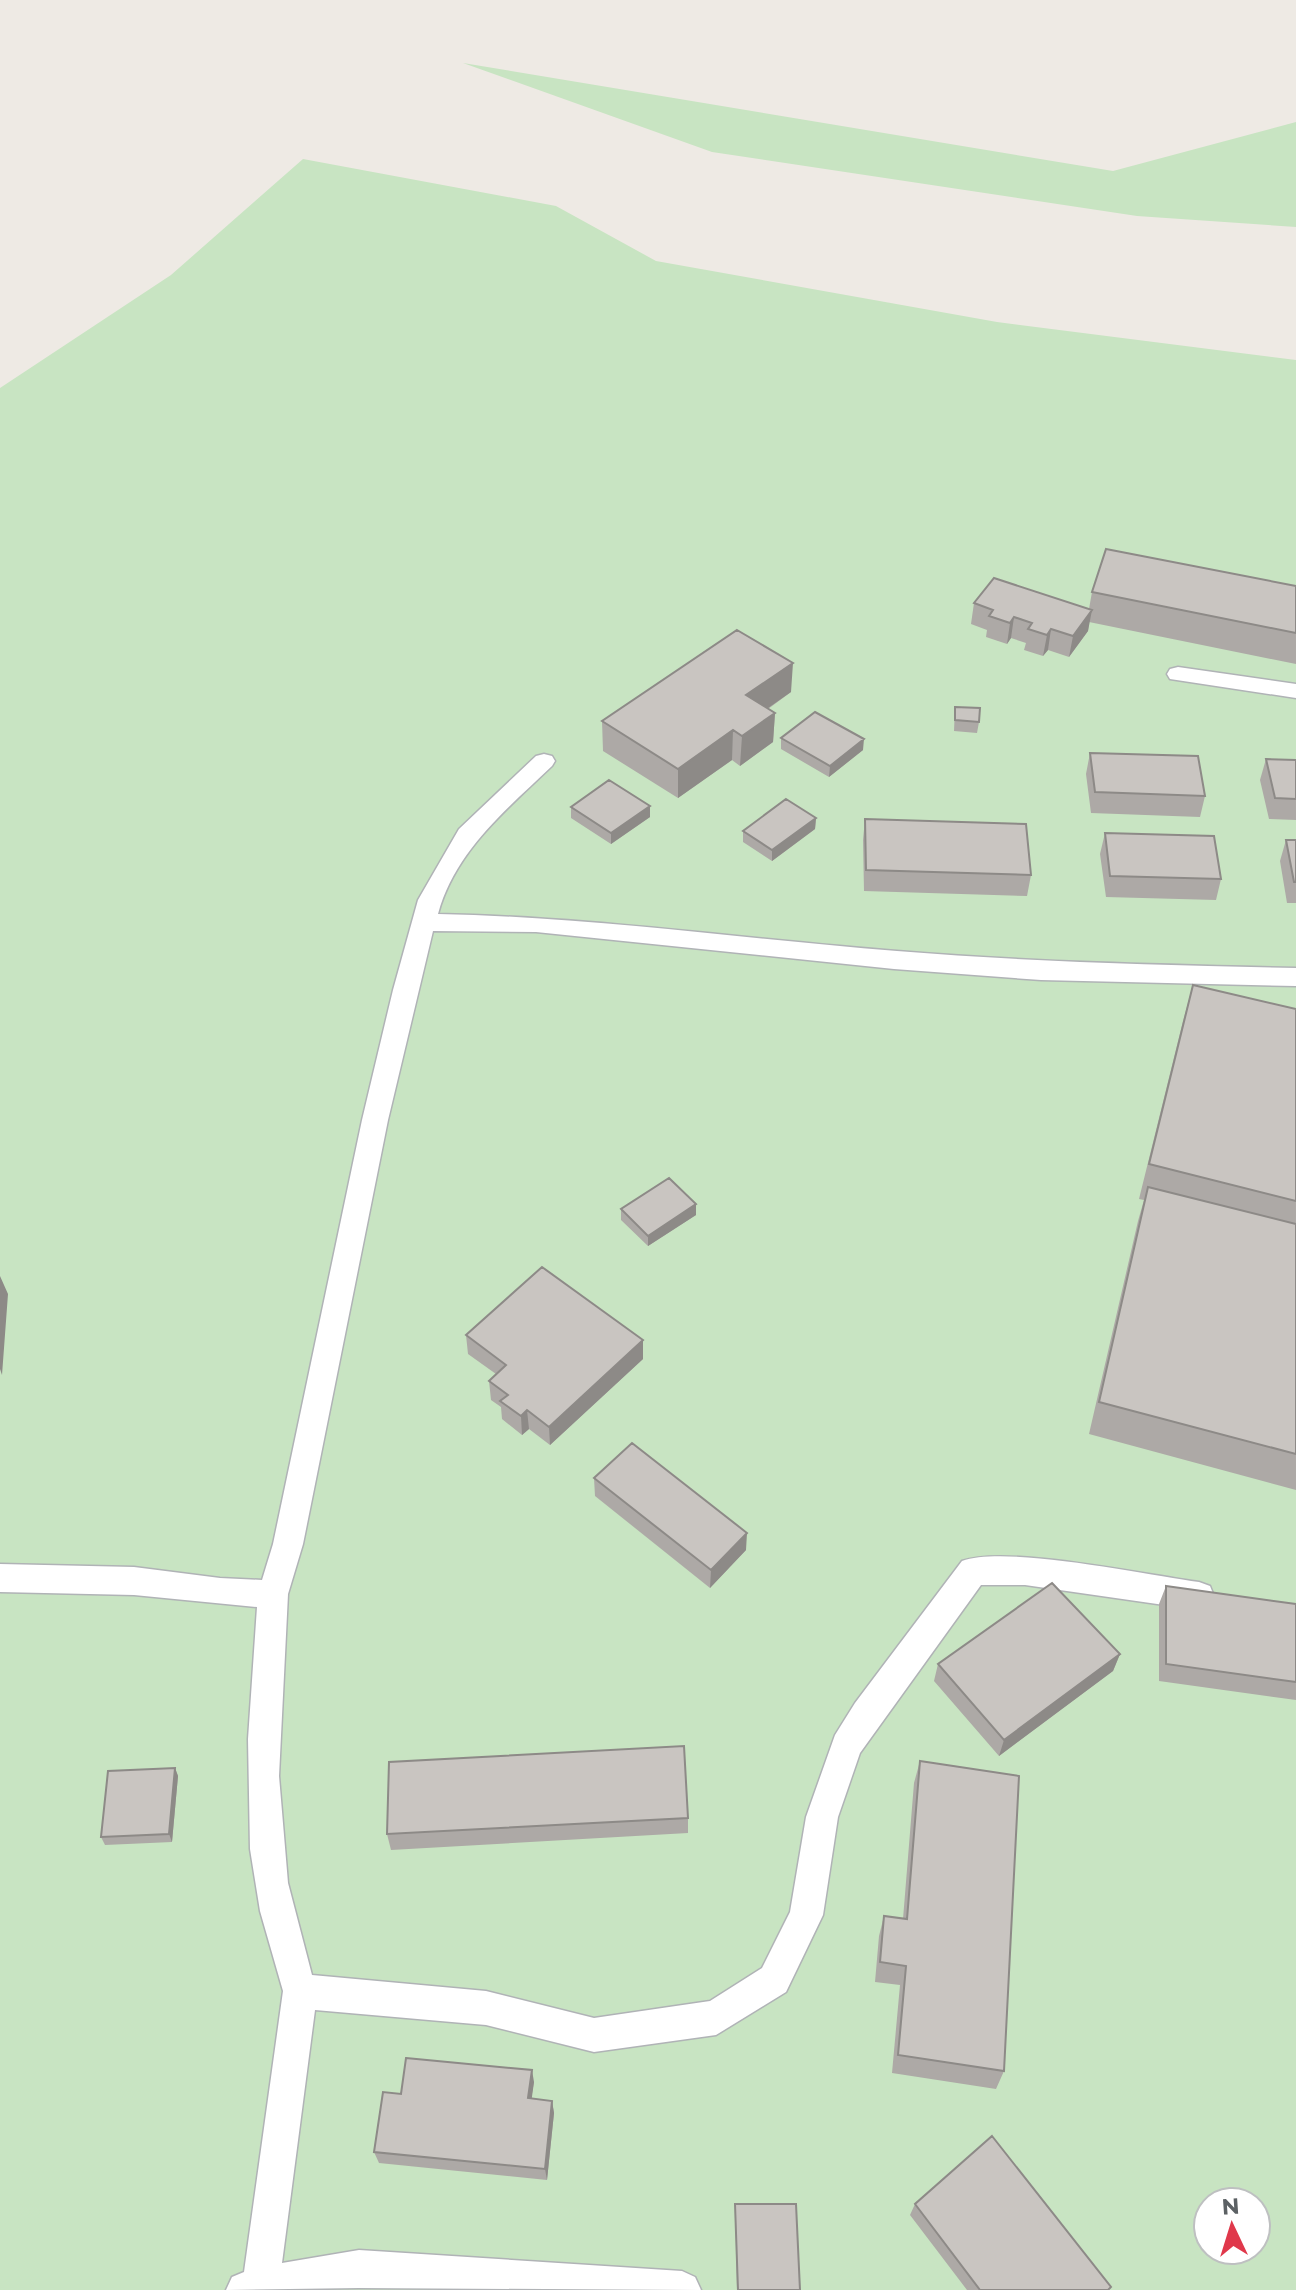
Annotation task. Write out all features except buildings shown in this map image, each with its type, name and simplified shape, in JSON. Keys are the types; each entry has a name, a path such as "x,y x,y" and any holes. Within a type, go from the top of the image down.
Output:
{"lane":[{"path":"1178,674 1296,691"},
{"path":"544,761 467,835 430,900 375,1120 288,1544 273,1594 265,1684 266,1810 271,1884 300,1991 255,2288 359,2269 682,2290"},
{"path":"424,922 536,924 894,960 1041,971 1296,977"},
{"path":"300,1991 486,2008 594,2035 716,2018 774,1980 806,1915 822,1817 846,1746 866,1714 973,1571 1025,1571 1236,1601"},
{"path":"0,1578 134,1581 220,1592 273,1594"}],"green space":[{"path":"463,63 1113,171 1296,122 1296,227 1137,216 712,152"},
{"path":"303,159 556,206 656,261 997,322 1296,360 1296,2290 0,2290 0,388 171,275"}]}
